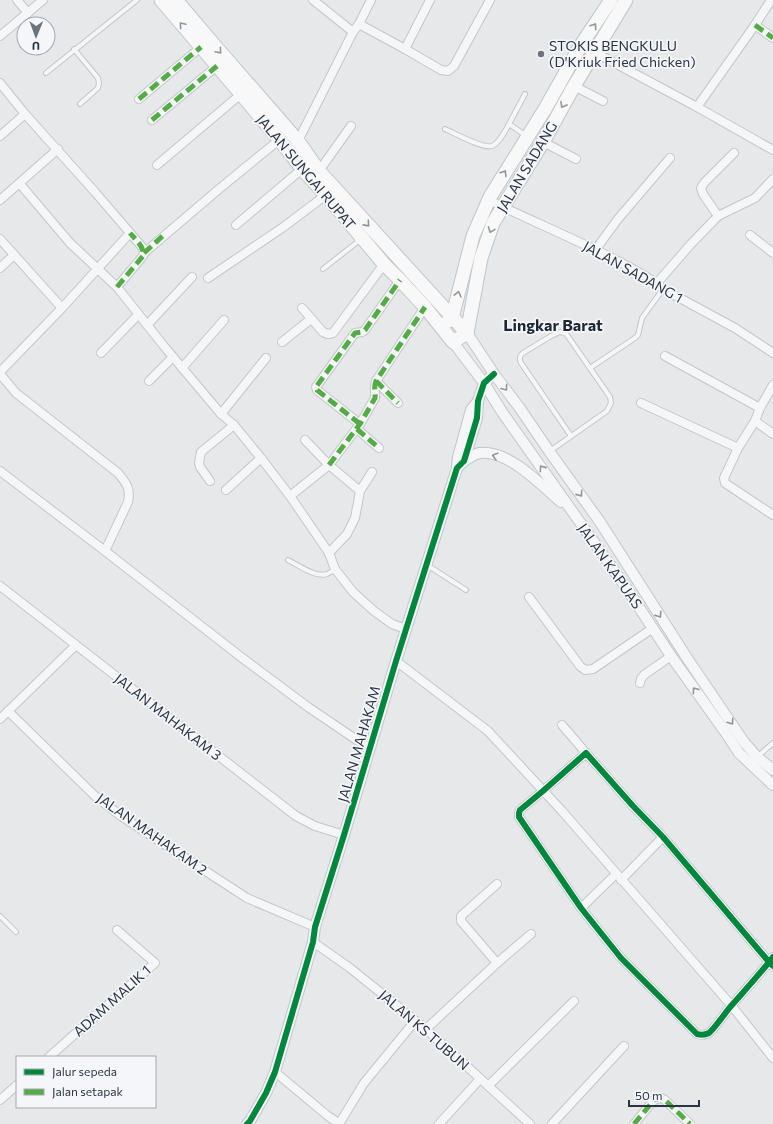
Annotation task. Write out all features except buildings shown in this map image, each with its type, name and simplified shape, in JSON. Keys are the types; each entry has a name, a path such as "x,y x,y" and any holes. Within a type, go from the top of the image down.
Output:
{"main road":[{"name":"JALAN SUNGAI RUPAT","path":"161,0 288,150 302,169 384,264 426,307 453,342"},
{"name":"JALAN SUNGAI RUPAT","path":"176,0 298,141 319,171 467,333"},
{"path":"441,327 452,318 473,236 489,200 545,109 581,45 611,0"},
{"name":"JALAN SADANG","path":"467,333 481,258 493,224 626,0"},
{"path":"453,342 467,333"}],"street":[{"path":"17,0 28,13"},
{"path":"0,36 43,0"},
{"path":"312,0 353,32"},
{"path":"288,150 298,141 353,32 359,24 371,0"},
{"path":"405,49 430,0"},
{"path":"697,107 771,0"},
{"path":"359,24 441,70 448,71 454,66 488,1"},
{"path":"755,25 773,38"},
{"path":"581,45 697,107 773,150"},
{"path":"139,99 201,47"},
{"path":"152,120 217,66"},
{"path":"0,83 25,114 58,149 143,248 144,253"},
{"path":"574,86 603,101"},
{"path":"157,165 241,94"},
{"path":"0,136 25,114"},
{"path":"319,171 351,126"},
{"path":"117,287 144,256 144,253 279,140"},
{"path":"542,142 576,159"},
{"path":"0,200 58,149"},
{"path":"718,216 702,194 701,188 704,183 734,153"},
{"path":"596,250 618,219 670,158"},
{"path":"236,225 302,169"},
{"path":"660,286 691,244 718,216 754,198 773,179"},
{"path":"20,184 70,243 117,287 182,368 221,414 234,425 261,458 290,496 329,553 335,569 353,592 374,611 392,624 406,629"},
{"path":"208,278 282,228 326,195"},
{"name":"JALAN SADANG 1","path":"489,200 502,208 596,250 634,269 660,286 735,328 773,353"},
{"path":"105,551 128,502 130,495 126,482 118,473 16,393 0,373 62,308 130,233"},
{"path":"750,235 773,253"},
{"path":"0,239 62,308"},
{"path":"0,268 14,255"},
{"path":"302,308 323,332 328,334 333,333 384,264"},
{"path":"147,325 192,277"},
{"path":"379,448 359,426 317,390 316,387 355,333 365,330 400,280"},
{"path":"290,496 329,465 359,426 375,398 376,395 374,387 376,382 426,307"},
{"path":"101,353 138,315"},
{"path":"282,342 311,319"},
{"path":"182,368 224,320"},
{"name":"JALAN KAPUAS","path":"467,333 494,374 600,522 687,658 744,742 757,757 773,770"},
{"name":"JALAN KAPUAS","path":"453,342 484,383 502,412 625,586 671,656 739,753 773,784"},
{"path":"665,356 760,408"},
{"path":"149,381 173,357"},
{"path":"221,414 266,358"},
{"path":"484,383 494,374"},
{"path":"376,382 398,403"},
{"name":"JALAN MAHAKAM","path":"249,1123 266,1093 275,1072 313,942 315,927 396,661 426,565 460,465 458,457 471,410 478,400 484,383"},
{"path":"773,385 755,420 738,448 724,478 725,483 773,515"},
{"path":"641,403 738,448"},
{"path":"755,420 773,434"},
{"path":"210,481 200,467 199,463 202,452 234,425"},
{"path":"305,440 329,465 360,491"},
{"path":"460,465 471,456 480,454 490,454 513,462 571,511"},
{"path":"226,490 261,458"},
{"path":"0,471 247,662 308,707 370,749"},
{"path":"329,553 344,538 355,518 360,491 372,472"},
{"path":"625,586 636,579"},
{"name":"JALAN MAHAKAM 3","path":"0,586 296,816 315,826 344,835"},
{"path":"529,598 580,666 585,670 593,669 653,628"},
{"path":"0,719 76,645"},
{"path":"640,683 644,675 671,656"},
{"path":"396,661 488,731 543,791 731,1005 773,1058"},
{"name":"JALAN MAHAKAM 2","path":"8,711 95,796 121,816 247,898 315,927"},
{"path":"562,725 633,806 663,837 772,962 731,1005 710,1032 705,1035 697,1034 621,958 581,908 519,817 520,810 586,753"},
{"path":"581,908 619,877 663,837"},
{"path":"497,884 461,916 461,921 497,963"},
{"name":"ADAM MALIK 1","path":"50,1056 155,963 117,930"},
{"path":"426,1029 497,963 531,934"},
{"name":"JALAN KS TUBUN","path":"313,942 350,968 426,1029 530,1124"},
{"path":"488,1086 574,1000"},
{"path":"275,1072 339,1124 364,1084 415,1021"},
{"path":"552,1124 624,1046"},
{"path":"439,1124 480,1079"},
{"path":"0,1100 16,1086"},
{"path":"634,1124 654,1100 661,1098 690,1124"}],"lane":[{"path":"46,73 74,49 137,0"},
{"path":"74,49 98,78 99,83 98,88 80,104"},
{"path":"445,129 480,145 492,146 496,143 509,124 525,94"},
{"path":"509,124 527,137"},
{"path":"323,269 362,238"},
{"path":"590,368 638,334 642,318 660,286"},
{"path":"549,451 571,436 607,411 611,403 610,397 567,335 560,332 520,355 520,360 571,436"},
{"path":"288,560 320,575 326,574 335,569"},
{"path":"426,565 466,590"},
{"path":"757,757 773,743"},
{"path":"0,916 16,932"}],"marked path":[{"path":"755,25 773,38"},
{"path":"139,99 201,47"},
{"path":"152,120 217,66"},
{"path":"117,287 143,256 143,249 130,233"},
{"path":"144,253 166,233"},
{"path":"360,424 317,390 316,387 355,333 365,330 400,280"},
{"path":"329,465 360,424 375,398 376,381 425,307"},
{"path":"376,381 398,403"},
{"path":"357,429 379,448"},
{"path":"634,1124 654,1100 661,1098 690,1124"}],"cycle path":[{"path":"247,1124 266,1093 275,1072 313,942 315,927 396,661 457,468 464,461 477,418 478,401 484,383 494,374"},
{"path":"773,957 768,963 758,976 731,1006 711,1031 702,1035 697,1034 621,958 581,908 519,817 520,810 586,753 663,837 769,962 773,966"}],"place":[{"name":"STOKIS BENGKULU (D'Kriuk Fried Chicken)","path":"541,54"}],"district":[{"name":"Lingkar Barat","path":"553,325"}]}
